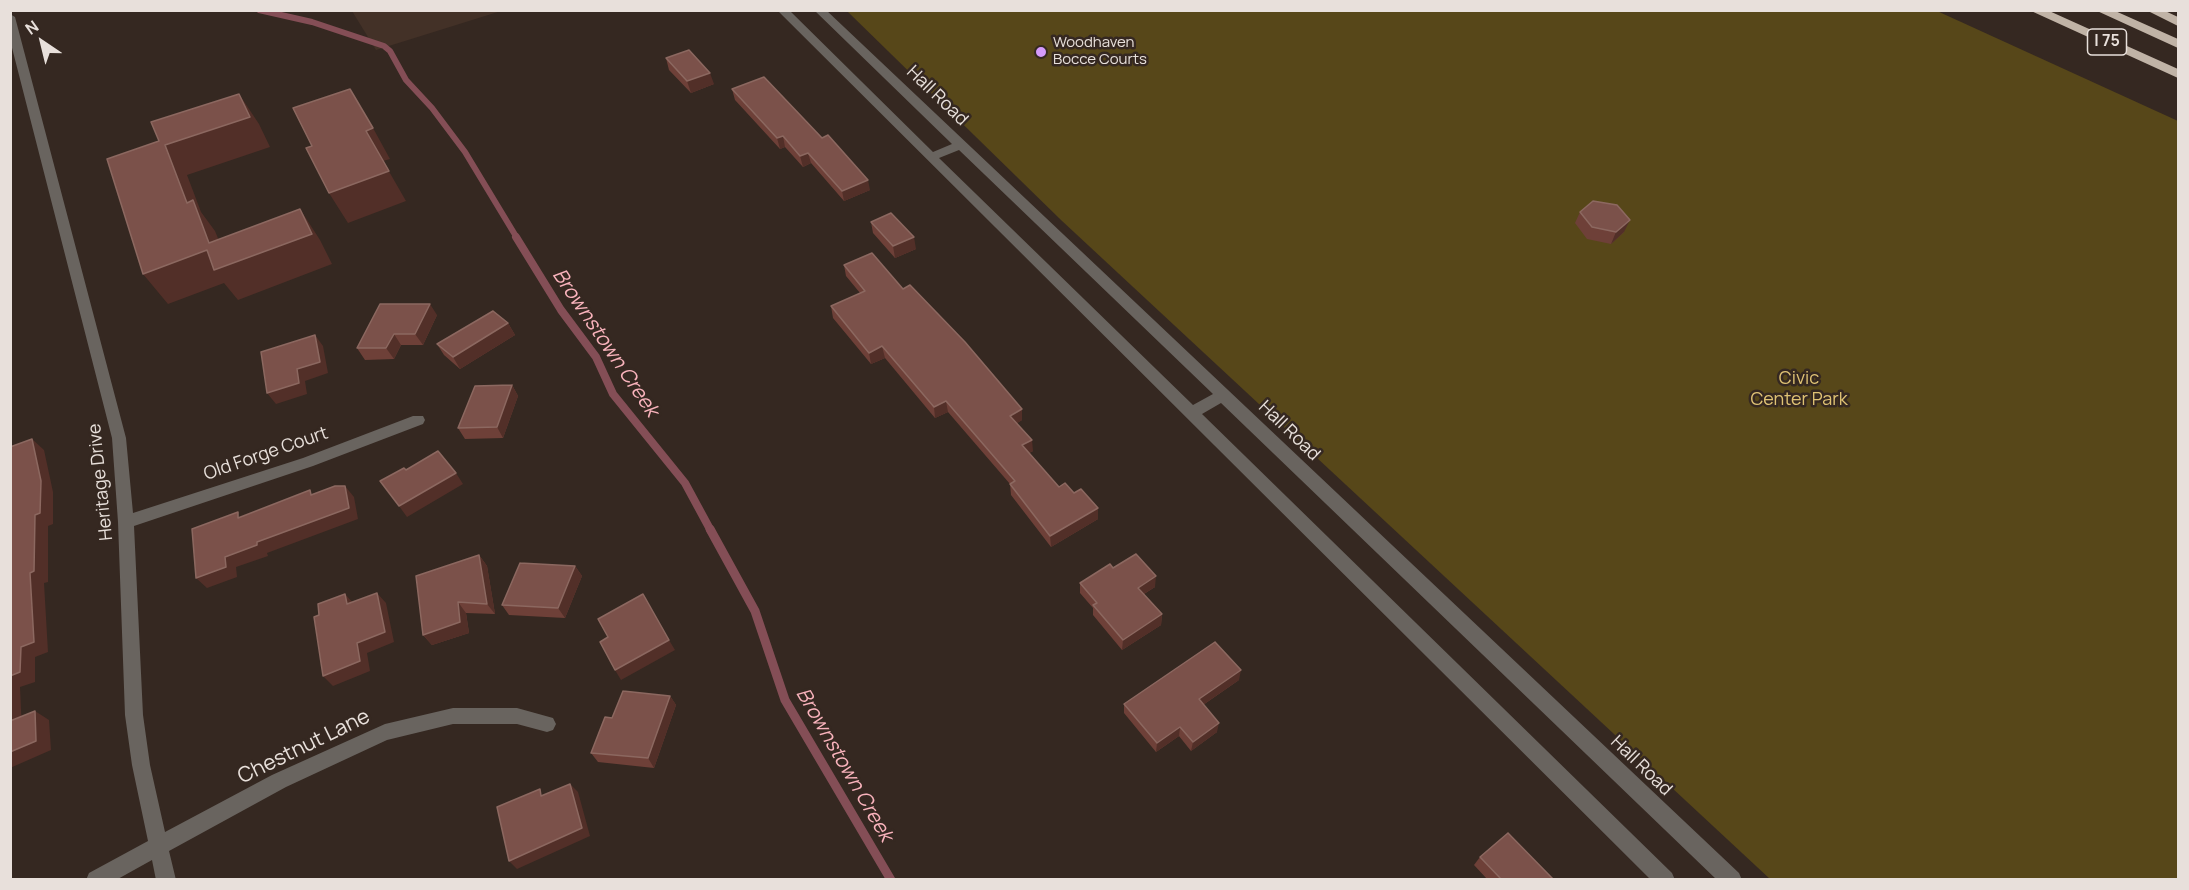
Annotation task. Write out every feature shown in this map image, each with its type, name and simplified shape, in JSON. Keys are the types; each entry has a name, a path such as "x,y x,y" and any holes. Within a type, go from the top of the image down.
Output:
{"highway":[{"name":"I 75","path":"2035,10 2178,74"},
{"name":"I 75","path":"2101,10 2178,44"},
{"path":"2152,10 2178,22"}],"street":[{"path":"783,10 1665,879"},
{"name":"Hall Road","path":"819,10 1732,879"},
{"name":"Heritage Drive","path":"10,18 119,438 126,522 134,715 141,765 166,879"},
{"path":"931,157 960,145"},
{"path":"1191,413 1223,394"},
{"name":"Old Forge Court","path":"126,522 308,462 418,420"},
{"name":"Chestnut Lane","path":"96,879 279,781 385,732 453,716 517,716 548,724"}],"shaded area":[{"path":"352,11 501,11 376,50"}],"green space":[{"name":"Civic Center Park","path":"847,11 1937,11 2178,121 2178,879 1770,879 1061,220"}],"building":[{"path":"689,50 710,73 687,81 666,58"},
{"path":"764,77 822,138 828,135 868,180 842,191 808,153 800,156 783,136 777,138 732,89"},
{"path":"350,89 373,128 366,131 389,171 329,193 306,148 312,146 293,108"},
{"path":"239,94 250,117 165,145 187,203 193,200 209,243 300,209 312,234 214,270 207,250 143,274 107,159 159,141 151,122"},
{"path":"1593,201 1617,205 1630,220 1616,232 1592,227 1580,212"},
{"path":"891,213 914,237 893,246 871,222"},
{"path":"872,253 903,289 910,285 965,342 1022,409 1010,416 1032,440 1022,445 1059,487 1065,483 1074,493 1081,489 1098,508 1050,536 1010,484 1015,481 946,401 934,407 882,346 869,353 831,306 865,291 844,265"},
{"path":"380,304 430,304 415,334 394,334 386,348 357,348"},
{"path":"493,311 508,323 453,357 437,344"},
{"path":"315,335 320,362 297,369 299,383 267,393 261,352"},
{"path":"512,385 497,427 458,428 475,386"},
{"path":"32,439 41,481 40,513 35,515 34,571 30,573 34,642 21,647 20,672 10,676 10,447"},
{"path":"438,451 456,473 399,506 380,481 404,468 406,470"},
{"path":"335,486 345,486 349,508 257,542 257,545 225,557 226,567 196,578 192,529 238,512 238,518 310,490 311,495"},
{"path":"1136,554 1156,576 1138,588 1162,614 1123,640 1093,605 1097,603 1080,583 1110,564 1113,568"},
{"path":"479,555 487,604 458,602 460,622 423,635 416,576"},
{"path":"520,563 575,566 558,608 502,605"},
{"path":"377,593 385,632 357,643 360,661 323,676 314,617 319,615 318,604 345,594 347,604"},
{"path":"643,594 669,640 615,670 600,642 608,637 598,619"},
{"path":"1215,642 1241,670 1199,699 1219,723 1193,742 1180,727 1157,743 1124,704"},
{"path":"623,691 670,696 648,758 591,753 605,717 612,718"},
{"path":"35,711 36,741 10,752 10,721"},
{"path":"570,784 582,828 509,861 497,807 540,789 541,796"},
{"path":"1508,833 1553,879 1501,879 1480,857"}],"waterway":[{"name":"Brownstown Creek","path":"259,10 312,22 384,46 390,51 406,80 432,108 465,152 517,238"},
{"name":"Brownstown Creek","path":"516,237 561,310 596,357 613,394 685,483 711,531"},
{"name":"Brownstown Creek","path":"710,529 755,611 785,700 891,880"}],"place":[{"name":"Woodhaven Bocce Courts","path":"1041,52"}]}
